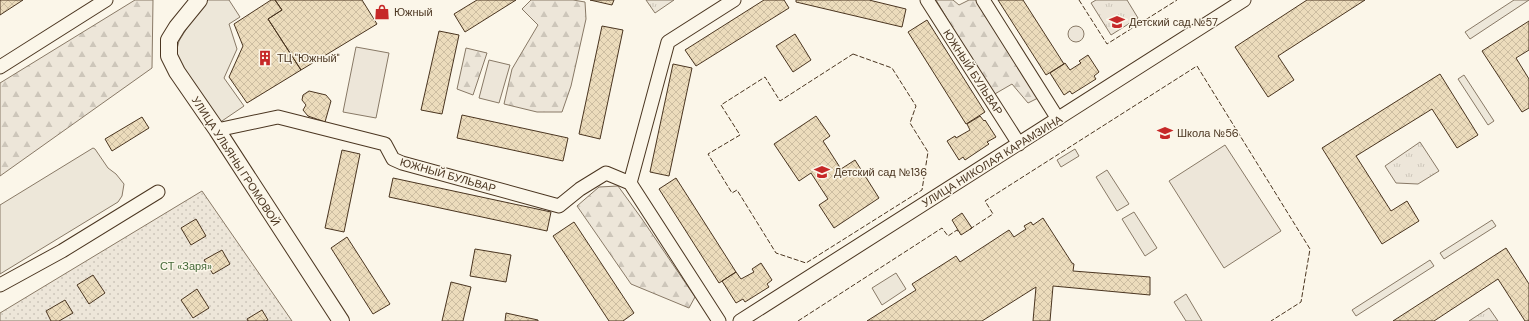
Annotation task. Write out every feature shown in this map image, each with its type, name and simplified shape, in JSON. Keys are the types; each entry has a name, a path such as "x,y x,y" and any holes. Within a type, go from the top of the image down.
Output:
{"main road":[{"name":"УЛИЦА УЛЬЯНЫ ГРОМОВОЙ","path":"199,0 177,27 169,40 168,56 177,72 217,130 341,321"}],"street":[{"path":"0,67 106,0"},
{"path":"719,321 630,183 668,42 734,0"},
{"name":"ЮЖНЫЙ БУЛЬВАР","path":"927,0 1018,144"},
{"path":"983,0 1058,119"},
{"name":"УЛИЦА НИКОЛАЯ КАРАМЗИНА","path":"740,321 1244,0"},
{"name":"ЮЖНЫЙ БУЛЬВАР","path":"217,130 278,117 385,144 393,159 402,163 559,206 580,189 606,173 630,183"},
{"path":"0,285 62,251 158,192"}],"green space":[{"path":"135,0 153,0 152,68 0,176 0,83"},
{"path":"531,0 573,0 585,2 586,19 571,86 562,112 537,112 504,104 512,69 538,25 522,9"},
{"path":"646,0 674,0 655,13"},
{"path":"936,0 953,0 959,5 969,0 979,0 1038,98 1028,103 1012,84 993,95"},
{"path":"1096,0 1127,0 1138,18 1111,35 1091,3"},
{"path":"1076,26 1082,28 1084,34 1082,40 1076,42 1070,40 1068,34 1070,28"},
{"path":"356,47 389,53 376,118 343,112"},
{"path":"466,48 487,53 473,95 457,89"},
{"path":"489,60 510,65 499,103 479,98"},
{"path":"1420,142 1439,171 1418,184 1396,183 1385,166"},
{"path":"1225,145 1281,231 1224,268 1169,181"},
{"path":"618,186 695,297 689,308 631,284 577,206 599,187"},
{"name":"СТ «Заря»","path":"202,191 292,321 0,321 0,313"},
{"path":"1489,308 1498,321 1469,321"}],"shaded area":[{"path":"204,0 229,0 240,17 229,24 237,49 224,78 244,106 219,123 180,64 176,53 179,41"},
{"path":"1514,0 1529,0 1470,39 1465,32"},
{"path":"1464,75 1494,121 1488,125 1458,79"},
{"path":"93,148 108,168 116,174 124,184 122,196 118,202 0,274 0,205"},
{"path":"1075,149 1079,156 1061,167 1057,160"},
{"path":"1107,170 1129,204 1117,211 1096,177"},
{"path":"1134,212 1157,248 1145,256 1122,219"},
{"path":"1492,220 1496,226 1444,259 1440,253"},
{"path":"1430,260 1434,266 1356,316 1352,310"},
{"path":"896,273 906,289 882,305 872,288"},
{"path":"1186,294 1202,321 1186,321 1174,302"}],"building":[{"path":"0,0 23,0 0,15"},
{"name":"ТЦ \"Южный\"","path":"271,0 275,0 282,10 268,19 301,70 247,103 229,77 243,46 234,24"},
{"path":"275,0 362,0 377,24 301,70 268,19 282,10"},
{"path":"477,0 516,0 465,32 454,14"},
{"path":"590,0 614,0 612,5"},
{"path":"764,0 784,0 789,8 696,66 685,50"},
{"path":"796,0 869,0 906,9 902,27 796,2"},
{"path":"998,0 1023,0 1064,64 1046,75"},
{"path":"1307,0 1365,0 1278,56 1294,80 1268,97 1235,47"},
{"path":"927,20 985,112 966,124 908,32"},
{"path":"1529,21 1529,50 1516,58 1529,79 1529,108 1522,112 1482,51"},
{"path":"602,26 623,30 600,139 579,134"},
{"path":"439,31 459,35 442,114 421,110"},
{"path":"795,34 811,60 793,72 776,46"},
{"path":"1088,55 1099,72 1094,76 1096,79 1072,94 1070,91 1064,95 1050,73 1065,63 1070,70 1081,63 1079,61"},
{"path":"673,64 692,68 669,176 650,172"},
{"path":"1440,74 1478,135 1457,148 1432,109 1356,156 1391,211 1407,201 1419,221 1382,244 1322,148"},
{"path":"309,91 326,95 331,101 325,122 308,116 303,110 306,105 302,100 303,95"},
{"path":"462,115 568,138 563,161 457,138"},
{"path":"816,116 830,136 823,141 841,169 855,160 879,198 834,228 819,205 828,199 811,173 799,181 774,144"},
{"path":"980,116 984,121 985,120 996,137 987,142 989,144 965,160 963,157 959,160 947,141 970,130 967,124"},
{"path":"142,117 149,128 112,151 105,139"},
{"path":"342,150 360,154 344,232 325,228"},
{"path":"393,178 551,212 547,231 389,197"},
{"path":"676,178 736,272 719,283 659,189"},
{"path":"962,213 972,228 961,235 952,220"},
{"path":"1043,218 1074,264 1073,271 1150,277 1150,295 1053,286 1050,321 1033,321 1036,287 982,321 867,321 916,290 912,284 956,256 960,262 1009,230 1014,237 1026,229 1024,226 1031,222 1033,225"},
{"path":"196,219 206,236 191,245 181,228"},
{"path":"574,222 634,313 623,321 609,321 553,236"},
{"path":"347,237 390,304 373,314 331,248"},
{"path":"1506,248 1529,284 1529,321 1525,321 1498,279 1434,321 1393,321"},
{"path":"475,249 511,255 506,282 470,276"},
{"path":"222,250 230,264 213,274 204,260"},
{"path":"761,263 772,280 767,284 769,287 745,302 743,299 736,303 722,281 736,272 741,279 754,272 752,269"},
{"path":"93,275 105,293 89,304 77,285"},
{"path":"451,282 471,287 463,321 442,321"},
{"path":"197,289 209,308 193,318 181,300"},
{"path":"65,300 73,313 59,321 51,321 46,311"},
{"path":"262,310 268,320 248,321 247,319"},
{"path":"506,313 538,320 538,321 505,321"}],"fence":[{"path":"1079,0 1107,44 1177,0"},
{"path":"853,54 892,68 916,106 910,123 928,152 922,190 806,263 776,253 737,190 732,193 708,154 740,135 721,105 765,77 780,101 853,54"},
{"path":"970,229 993,214 985,201 1197,66 1310,249 1301,302 1271,321"},
{"path":"798,321 942,228 948,236 957,230 959,233"}],"place":[{"name":"Южный","path":"382,12"},
{"name":"Детский сад №57","path":"1117,22"},
{"name":"ТЦ \"Южный\"","path":"265,58"},
{"name":"Школа №56","path":"1165,133"},
{"name":"Детский сад №136","path":"822,172"}]}
